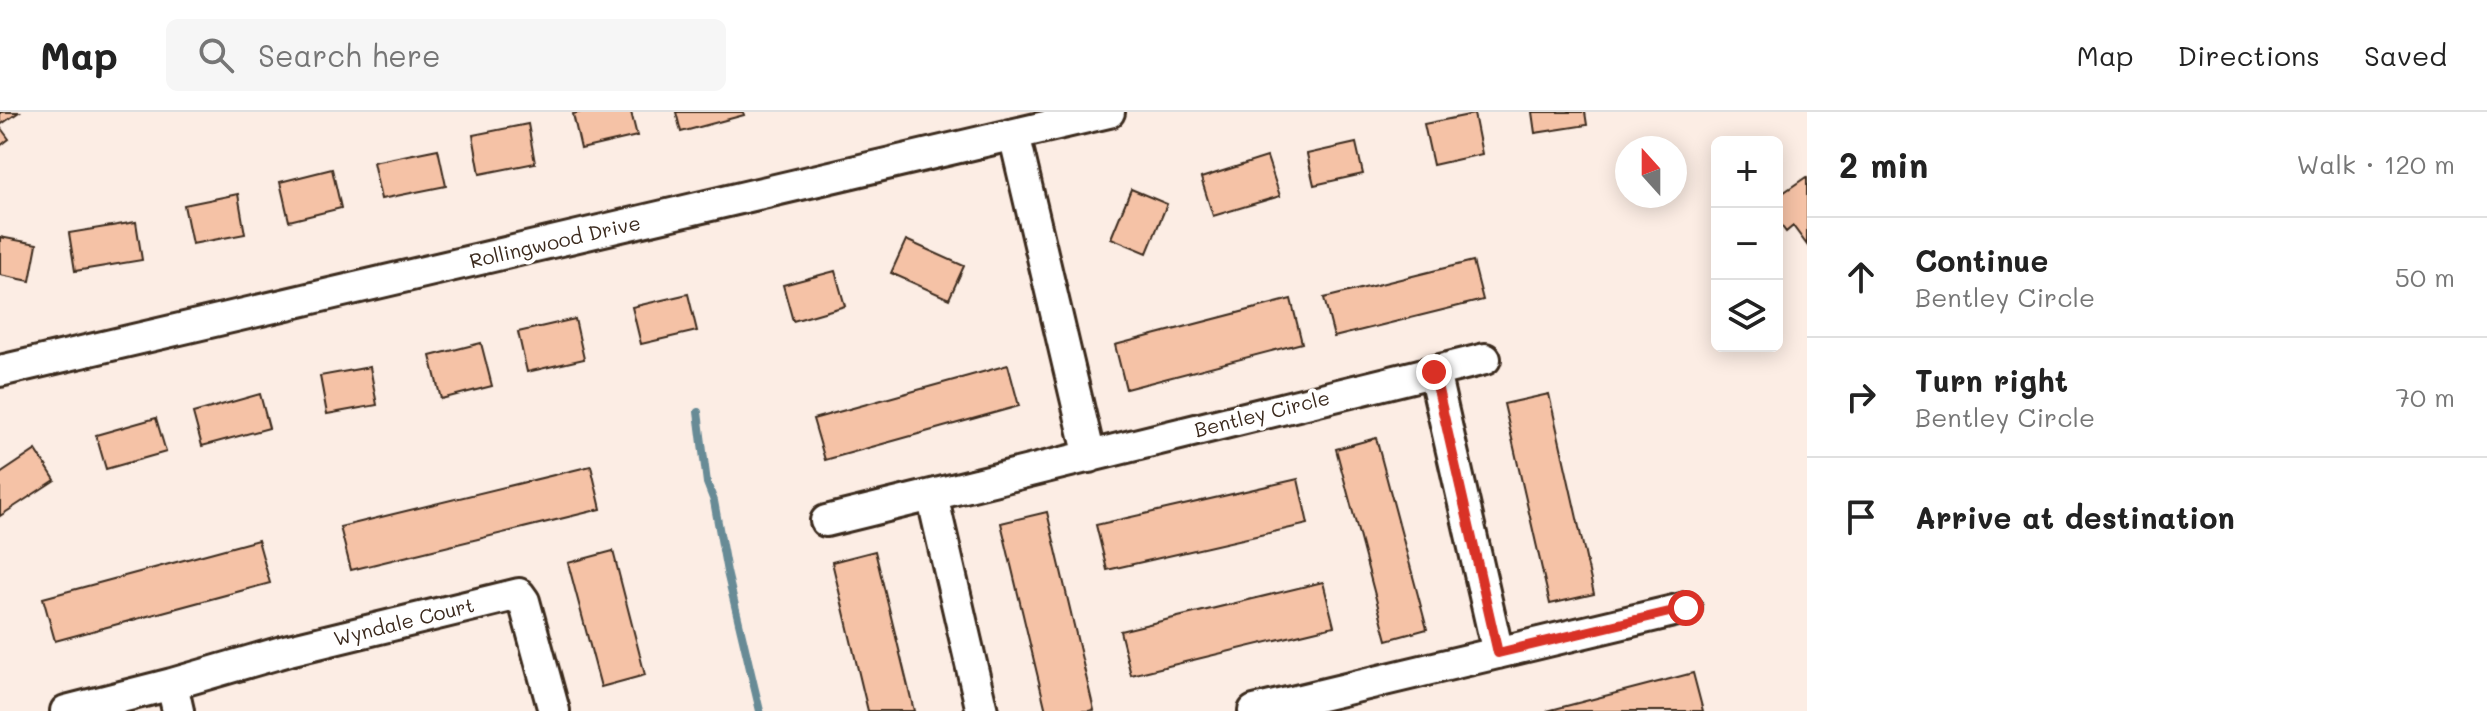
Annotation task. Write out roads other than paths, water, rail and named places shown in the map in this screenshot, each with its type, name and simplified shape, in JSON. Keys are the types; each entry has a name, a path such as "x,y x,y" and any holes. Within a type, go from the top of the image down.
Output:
{"street":[{"name":"Rollingwood Drive","path":"0,371 1109,112"},
{"path":"1014,134 1090,457"},
{"name":"Bentley Circle","path":"826,521 1485,359"},
{"path":"1434,372 1498,653"},
{"path":"932,495 982,711"},
{"name":"Wyndale Court","path":"66,711 175,698 289,650 519,594 524,601 554,711"},
{"path":"1254,711 1686,608"}],"waterway":[{"path":"698,412 707,483 714,501 727,572 760,711"}]}
